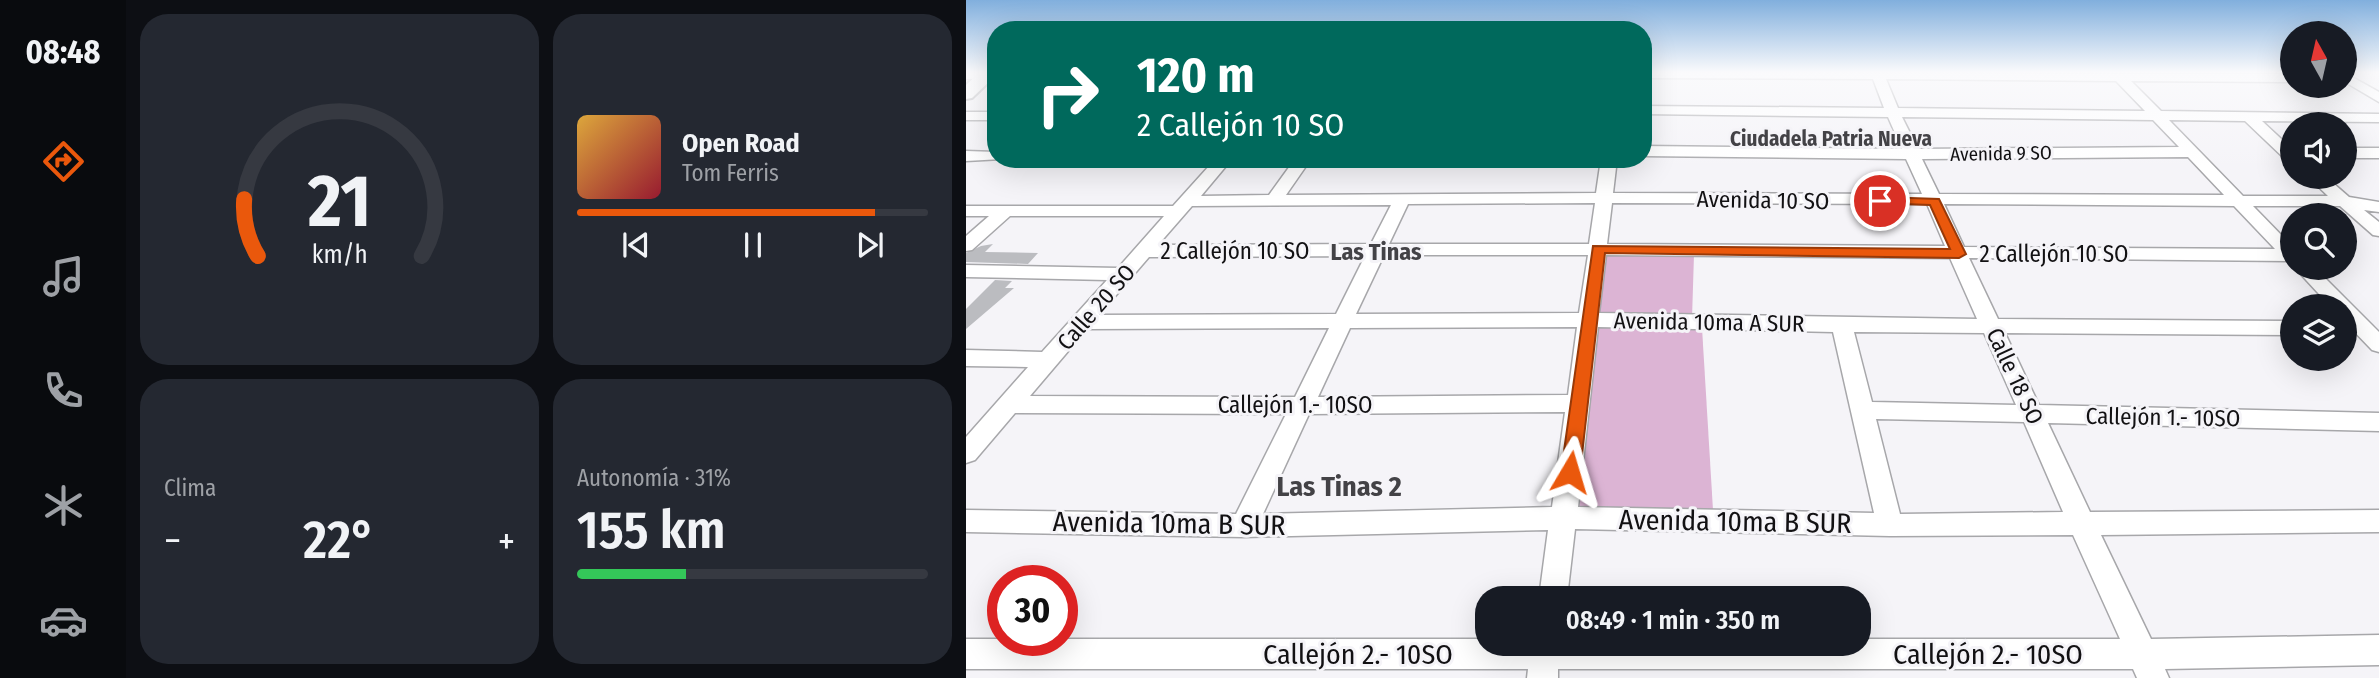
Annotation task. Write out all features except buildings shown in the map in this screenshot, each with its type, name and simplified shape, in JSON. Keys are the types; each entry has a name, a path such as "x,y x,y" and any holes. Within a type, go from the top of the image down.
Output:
{"street":[{"name":"Calle 18 SO","path":"1890,105 2148,666"},
{"path":"2146,105 2280,242"},
{"path":"1652,110 2379,118"},
{"path":"966,116 987,116"},
{"path":"2250,118 2280,145"},
{"name":"Avenida 9 SO","path":"1652,151 1913,154 2190,152"},
{"path":"2357,153 2379,153"},
{"path":"966,156 987,157"},
{"name":"Calle 20 SO","path":"966,453 1217,168"},
{"path":"1273,201 1297,168"},
{"path":"1555,586 1608,168"},
{"path":"2330,189 2379,231"},
{"name":"Avenida 10 SO","path":"966,211 1004,212 1273,201 1605,198 2345,201 2379,207"},
{"path":"1244,526 1402,201"},
{"path":"966,246 1004,212"},
{"name":"2 Callejón 10 SO","path":"1145,251 1598,249 2280,259"},
{"path":"966,271 1125,274"},
{"path":"2316,280 2330,294"},
{"name":"Avenida 10ma A SUR","path":"1083,322 1589,320 1842,325 2280,328"},
{"path":"1842,325 1890,525"},
{"path":"2362,329 2379,345"},
{"path":"966,358 1049,360"},
{"name":"Callejón 1.- 10SO","path":"1010,404 1301,406 1579,403"},
{"name":"Callejón 1.- 10SO","path":"1862,410 2379,422"},
{"name":"Avenida 10ma B SUR","path":"966,521 1244,526 1565,518 1890,525 2379,521"},
{"name":"Callejón 2.- 10SO","path":"966,654 2148,666 2379,650"}],"shaded area":[{"path":"1604,253 1694,254 1692,319 1597,316"},
{"path":"1595,325 1702,328 1713,510 1576,510"}],"district":[{"name":"Ciudadela Patria Nueva","path":"1831,139"},
{"name":"Las Tinas","path":"1376,252"},
{"name":"Las Tinas 2","path":"1339,486"}],"route":[{"path":"1570,472 1598,249 1959,254 1935,201 1880,201"}]}
